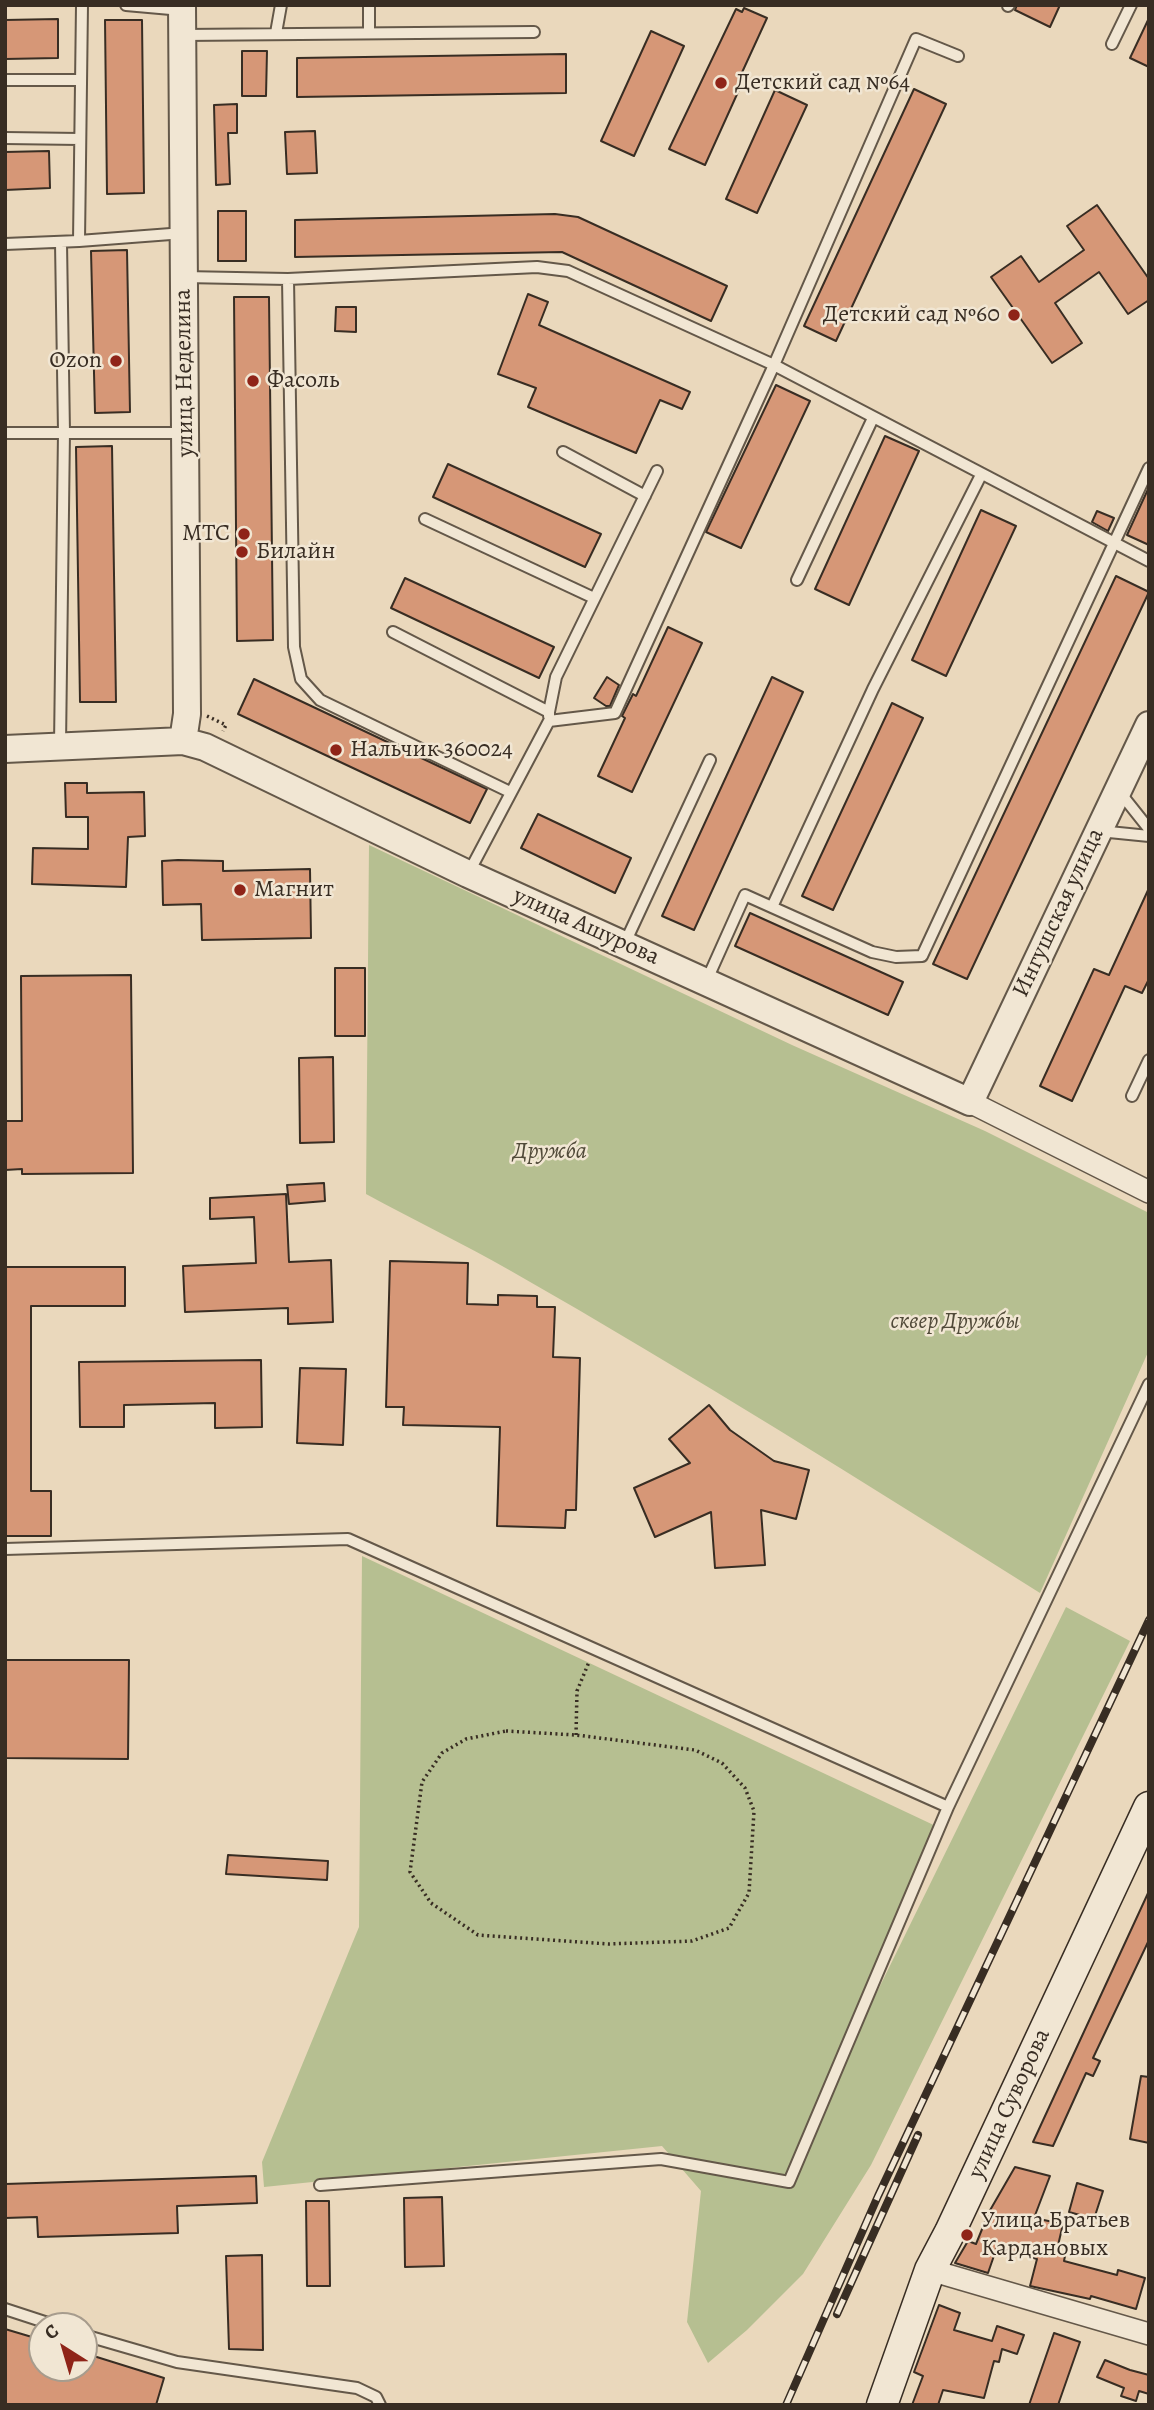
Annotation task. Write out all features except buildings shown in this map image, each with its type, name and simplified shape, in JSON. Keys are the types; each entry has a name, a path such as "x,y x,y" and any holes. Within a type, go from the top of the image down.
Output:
{"main road":[{"name":"улица Суворова","path":"882,2405 930,2270 1149,1807"}],"street":[{"name":"улица Неделина","path":"183,17 187,433 187,714 183,741"},
{"name":"Ингушская улица","path":"970,1102 1149,725"},
{"name":"улица Ашурова","path":"5,749 183,741 205,747 468,874 970,1102 1149,1192"},
{"path":"930,2270 1149,2334"}],"lane":[{"path":"79,241 82,5"},
{"path":"126,5 276,33 534,32"},
{"path":"276,33 281,5"},
{"path":"369,5 369,32"},
{"path":"1112,44 1131,5"},
{"path":"393,632 549,716 615,713 774,365 916,39 958,56"},
{"path":"5,80 81,80"},
{"path":"5,138 80,139"},
{"path":"5,244 61,243 184,233"},
{"path":"60,748 64,432 61,243"},
{"path":"184,277 288,279 537,267 568,271 774,365 1149,561"},
{"path":"288,279 294,647 302,679 320,700 510,792"},
{"path":"797,580 873,418"},
{"path":"5,433 187,433"},
{"path":"563,452 645,496"},
{"path":"706,982 745,895 872,952 896,957 922,956 1149,468"},
{"path":"468,874 549,716 556,677 657,471"},
{"path":"772,907 873,689 981,475"},
{"path":"425,519 594,598"},
{"path":"624,945 710,760"},
{"path":"1118,789 1149,829"},
{"path":"1098,831 1149,836"},
{"path":"1132,1096 1149,1060"},
{"path":"320,2185 661,2159 789,2182 948,1807 1149,1384"},
{"path":"5,1549 348,1539 948,1807"},
{"path":"5,2309 28,2317"},
{"path":"98,2339 177,2362 357,2388 376,2397 380,2405"}],"path":[{"path":"205,716 226,725 220,739"},
{"path":"576,1735 577,1691 595,1649"},
{"path":"506,1731 576,1735 695,1750 722,1763 745,1788 754,1811 749,1893 729,1928 692,1941 608,1944 478,1935 431,1903 410,1872 422,1782 442,1753 466,1739 506,1731"}],"green space":[{"name":"сквер Дружбы","path":"369,845 792,1045 985,1131 1149,1213 1149,1350 1040,1593 645,1349 493,1261 366,1194"},
{"path":"362,1556 940,1828 826,2096 1066,1607 1130,1641 871,2165 803,2274 747,2330 708,2363 687,2322 701,2191 662,2146 264,2187 262,2162 359,1927"}],"railway":[{"path":"786,2405 878,2196 1149,1620"},
{"path":"837,2314 918,2135"}],"place":[{"name":"Детский сад №64","path":"721,83"},
{"name":"Детский сад №60","path":"1014,315"},
{"name":"Ozon","path":"116,361"},
{"name":"Фасоль","path":"253,381"},
{"name":"МТС","path":"244,534"},
{"name":"Билайн","path":"242,552"},
{"name":"Нальчик 360024","path":"336,750"},
{"name":"Магнит","path":"240,890"},
{"name":"Улица Братьев Кардановых","path":"967,2235"}],"park label":[{"name":"Дружба","path":"550,1152"}]}
